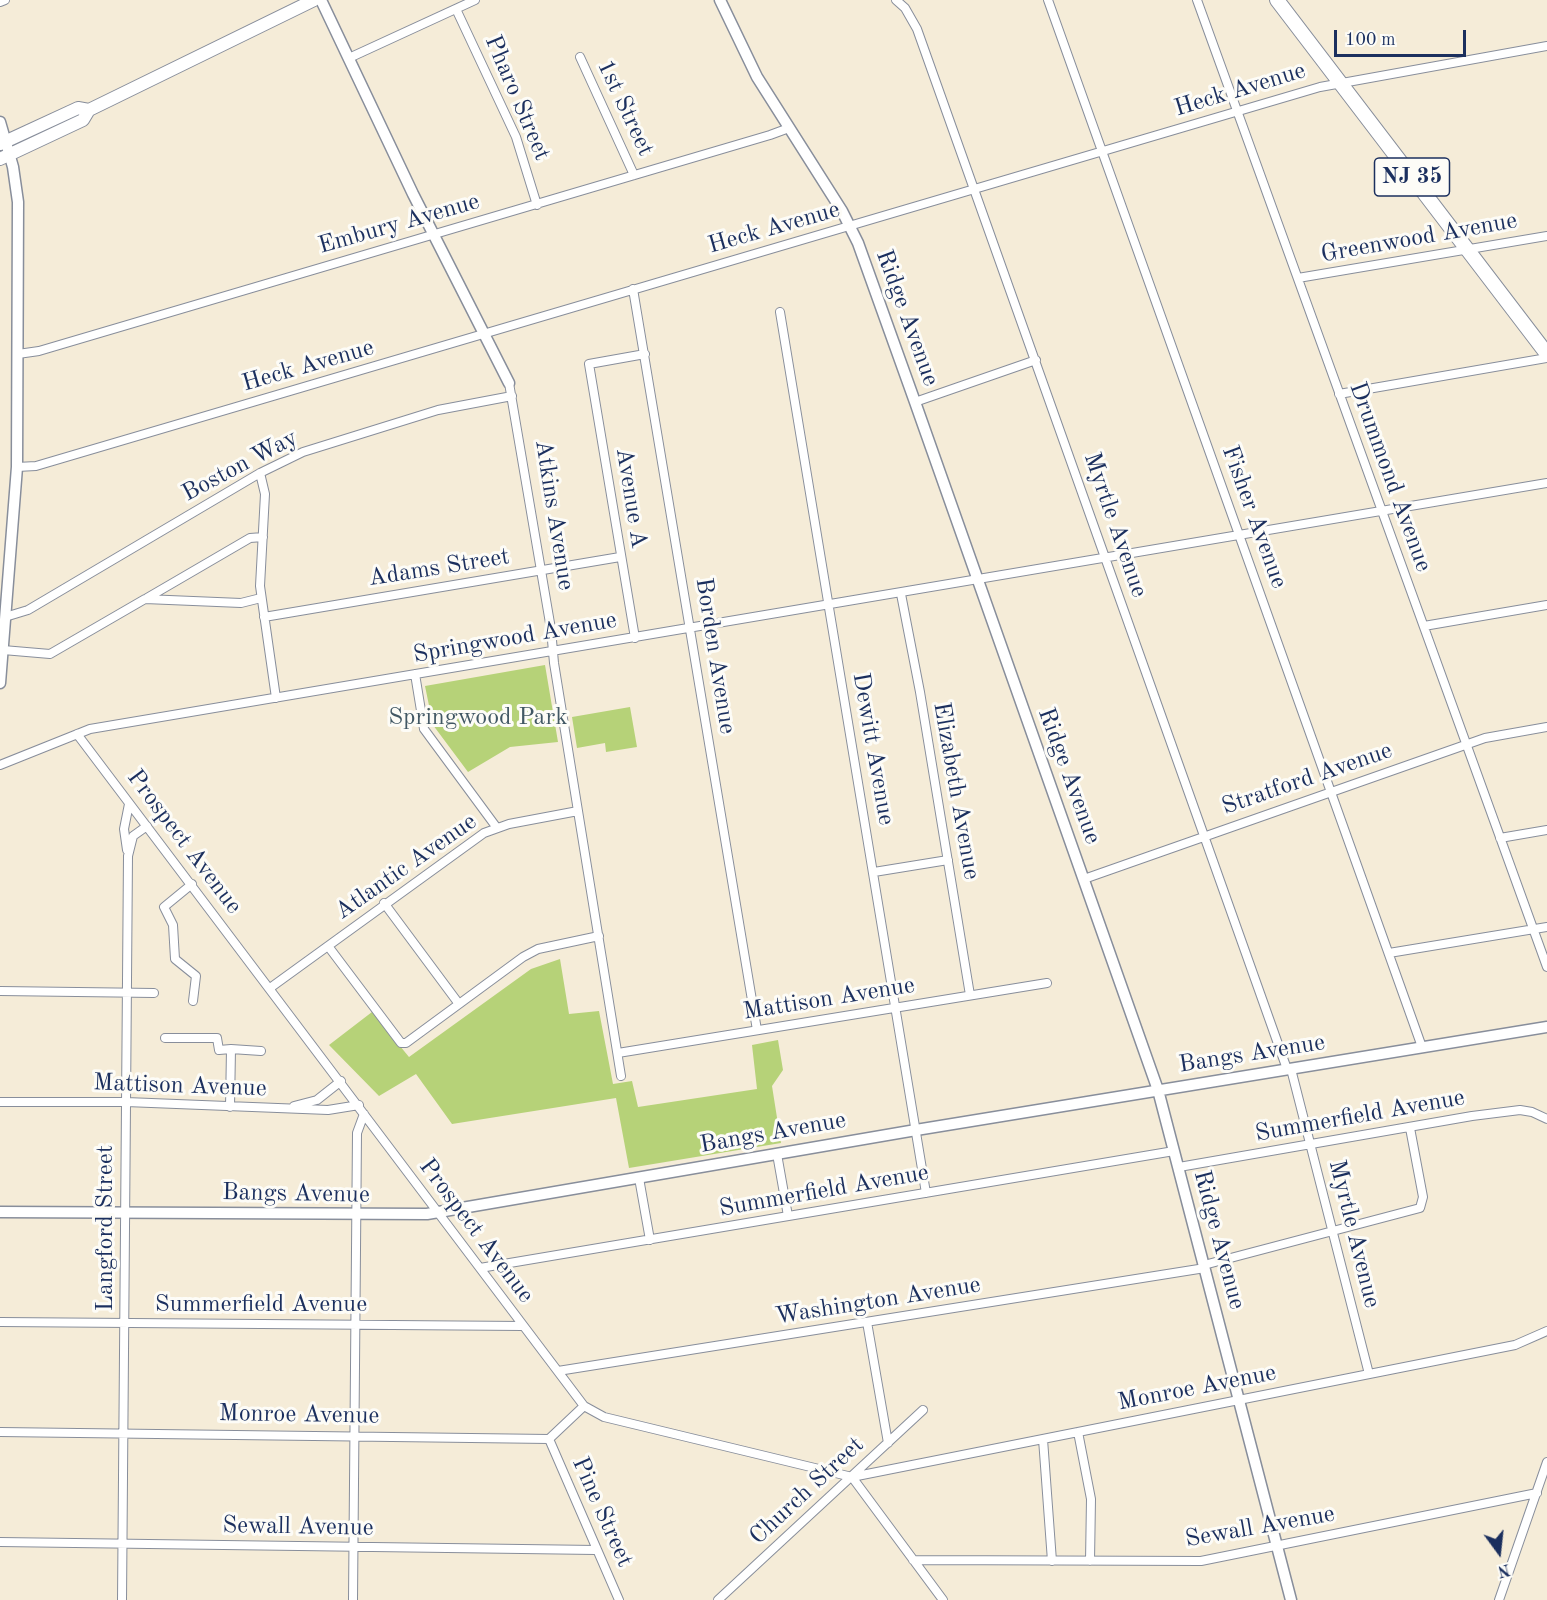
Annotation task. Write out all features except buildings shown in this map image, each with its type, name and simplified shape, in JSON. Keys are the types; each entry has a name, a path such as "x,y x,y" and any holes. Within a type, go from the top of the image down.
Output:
{"main road":[{"path":"5,157 83,120 89,110 314,0"},
{"name":"NJ 35","path":"1277,0 1547,356"},
{"path":"3,143 78,108 89,110"}],"street":[{"path":"0,2 5,0"},
{"name":"Atkins Avenue","path":"321,0 509,383 542,571 621,1076"},
{"path":"349,58 475,0"},
{"name":"Ridge Avenue","path":"720,0 749,64 849,226 915,402 1158,1090 1291,1600"},
{"name":"Myrtle Avenue","path":"896,0 905,8 917,29 1289,1069 1311,1144 1370,1374"},
{"name":"Fisher Avenue","path":"1048,0 1422,1047"},
{"name":"Drummond Avenue","path":"1197,0 1547,967"},
{"name":"Pharo Street","path":"456,9 516,137 537,204"},
{"name":"Heck Avenue","path":"17,467 36,466 1238,111 1340,83 1547,46"},
{"name":"1st Street","path":"580,57 634,175"},
{"path":"0,122 5,157 18,202 17,467 0,683"},
{"name":"Embury Avenue","path":"18,354 49,348 789,128"},
{"name":"Greenwood Avenue","path":"1298,278 1547,236"},
{"name":"Borden Avenue","path":"633,289 757,1030"},
{"name":"Dewitt Avenue","path":"780,312 926,1193"},
{"name":"Avenue A","path":"634,638 589,364 645,354"},
{"path":"1339,394 1547,356"},
{"path":"915,402 1036,360"},
{"name":"Boston Way","path":"5,617 28,610 260,473 328,443 438,410 512,396"},
{"path":"260,473 265,494 259,570 276,698"},
{"name":"Springwood Avenue","path":"0,765 90,729 978,581 1547,483"},
{"path":"3,650 50,654 250,538 262,537"},
{"name":"Adams Street","path":"264,617 620,556"},
{"name":"Elizabeth Avenue","path":"901,594 970,995"},
{"path":"145,599 241,603 261,598"},
{"path":"1424,626 1547,605"},
{"path":"415,674 424,729 497,828"},
{"name":"Stratford Avenue","path":"1084,879 1466,744 1485,738 1547,727"},
{"name":"Prospect Avenue","path":"77,734 584,1406 604,1417 852,1477"},
{"name":"Langford Street","path":"122,1600 128,856 124,829 129,804"},
{"name":"Atlantic Avenue","path":"270,988 471,841 497,828 578,811"},
{"name":"Langford Street","path":"128,856 133,836 147,826"},
{"path":"1500,838 1547,830"},
{"path":"874,872 948,860"},
{"path":"192,884 164,907 173,925 175,959 196,976 193,1001"},
{"path":"384,903 459,1004"},
{"path":"1389,953 1547,927"},
{"path":"328,946 401,1042 406,1043 511,964 538,949 599,936"},
{"name":"Mattison Avenue","path":"618,1053 1047,983"},
{"path":"0,991 154,993"},
{"name":"Bangs Avenue","path":"0,1212 408,1216 1547,1027"},
{"path":"165,1038 217,1038 219,1050 261,1051"},
{"path":"230,1107 231,1050"},
{"path":"283,1109 317,1100 341,1081"},
{"name":"Mattison Avenue","path":"0,1102 126,1102 328,1110 359,1105"},
{"name":"Summerfield Avenue","path":"1179,1167 1520,1110 1532,1112 1547,1119"},
{"path":"352,1600 357,1133 364,1114"},
{"name":"Washington Avenue","path":"558,1371 1205,1267 1415,1209 1423,1204 1423,1197 1410,1128"},
{"name":"Summerfield Avenue","path":"480,1268 1174,1151"},
{"path":"777,1154 788,1216"},
{"path":"639,1178 650,1240"},
{"name":"Summerfield Avenue","path":"0,1322 522,1326"},
{"path":"867,1322 888,1443"},
{"name":"Monroe Avenue","path":"852,1477 1515,1345 1547,1331"},
{"path":"549,1439 584,1406"},
{"name":"Church Street","path":"718,1600 923,1410"},
{"name":"Monroe Avenue","path":"0,1432 549,1439"},
{"path":"1078,1432 1091,1499 1090,1561"},
{"name":"Pine Street","path":"549,1439 619,1600"},
{"path":"1043,1439 1052,1561"},
{"path":"1499,1600 1547,1462"},
{"path":"852,1477 942,1600"},
{"name":"Sewall Avenue","path":"914,1560 1190,1562 1537,1493"},
{"name":"Sewall Avenue","path":"0,1542 597,1550"}],"green space":[{"name":"Springwood Park","path":"545,665 558,742 510,747 468,772 433,725 425,686"},
{"path":"630,707 637,747 606,752 605,743 577,748 572,717"},
{"path":"560,959 569,1014 599,1011 613,1084 632,1081 638,1107 757,1089 752,1045 778,1040 783,1070 772,1086 781,1143 629,1168 616,1098 452,1124 416,1074 379,1096 329,1045 372,1012 409,1057 531,969"}]}
